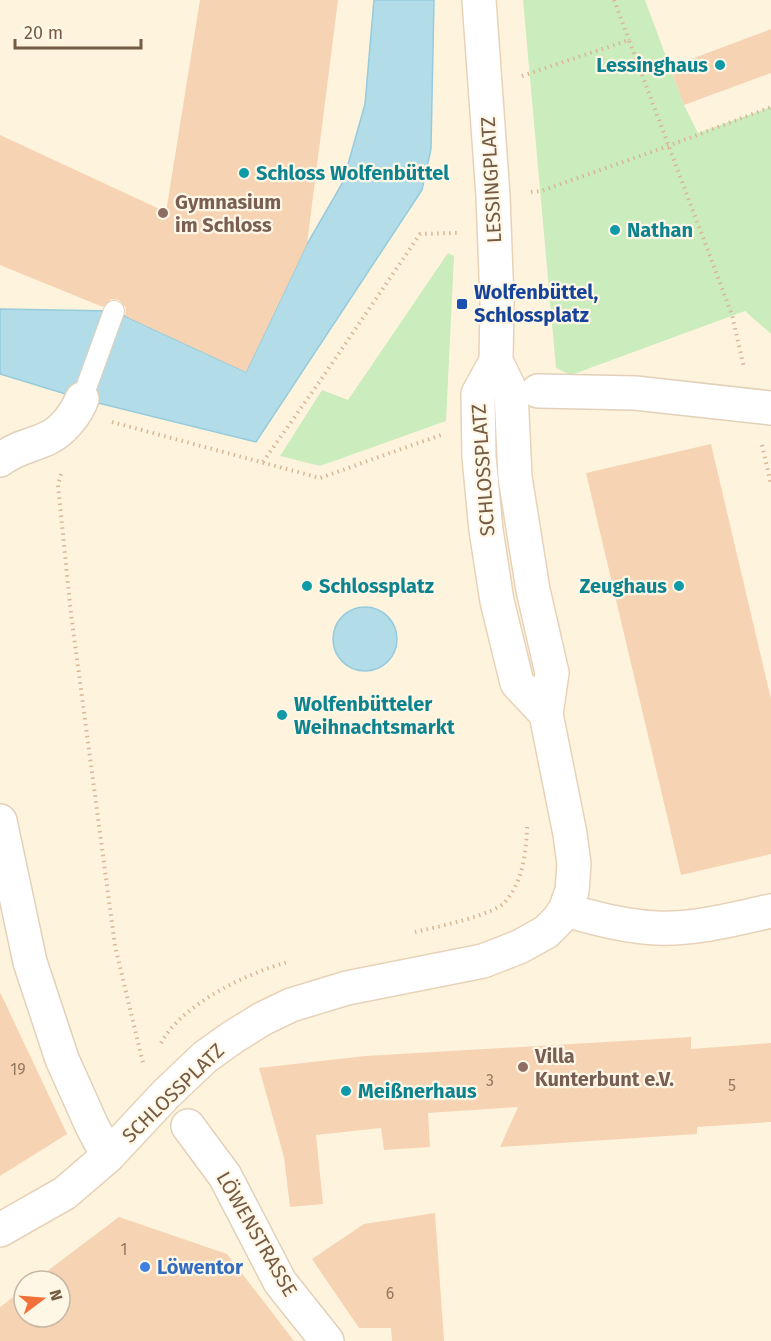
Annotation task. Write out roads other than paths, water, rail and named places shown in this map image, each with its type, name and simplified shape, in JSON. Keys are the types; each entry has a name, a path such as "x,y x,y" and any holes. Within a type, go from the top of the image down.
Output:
{"street":[{"name":"LESSINGPLATZ","path":"479,0 493,196 496,361"},
{"name":"SCHLOSSPLATZ","path":"0,821 30,962 62,1059 108,1156 166,1094 205,1058 262,1019 291,1005 347,988 492,957 519,947 546,932 565,910 572,891 574,864 546,714 552,673 533,590 518,501 511,392 496,361"},
{"path":"538,391 635,393 762,407"},
{"path":"0,460 14,450 50,437 79,406"},
{"path":"565,910 615,923 656,928 694,926 771,911"},
{"name":"LÖWENSTRASSE","path":"188,1126 225,1176 280,1282 327,1341"},
{"path":"0,1230 65,1193 108,1156"}],"lane":[{"path":"79,406 114,311"}],"water":[{"path":"374,0 434,0 431,149 422,190 256,442 82,399 0,374 0,309 114,311 246,372 307,244 343,182 365,104"},
{"path":"365,607 377,609 388,616 395,627 397,639 395,651 388,662 377,669 365,671 353,669 342,662 335,651 333,639 335,627 342,616 353,609"}],"place":[{"name":"Lessinghaus","path":"720,65"},
{"name":"Schloss Wolfenbüttel","path":"244,173"},
{"name":"Gymnasium im Schloss","path":"163,213"},
{"name":"Nathan","path":"615,230"},
{"name":"Wolfenbüttel, Schlossplatz","path":"462,304"},
{"name":"Schlossplatz","path":"307,586"},
{"name":"Zeughaus","path":"679,586"},
{"name":"Wolfenbütteler Weihnachtsmarkt","path":"282,715"},
{"name":"Villa Kunterbunt e.V.","path":"523,1067"},
{"name":"Meißnerhaus","path":"346,1091"},
{"name":"Löwentor","path":"145,1267"}]}
